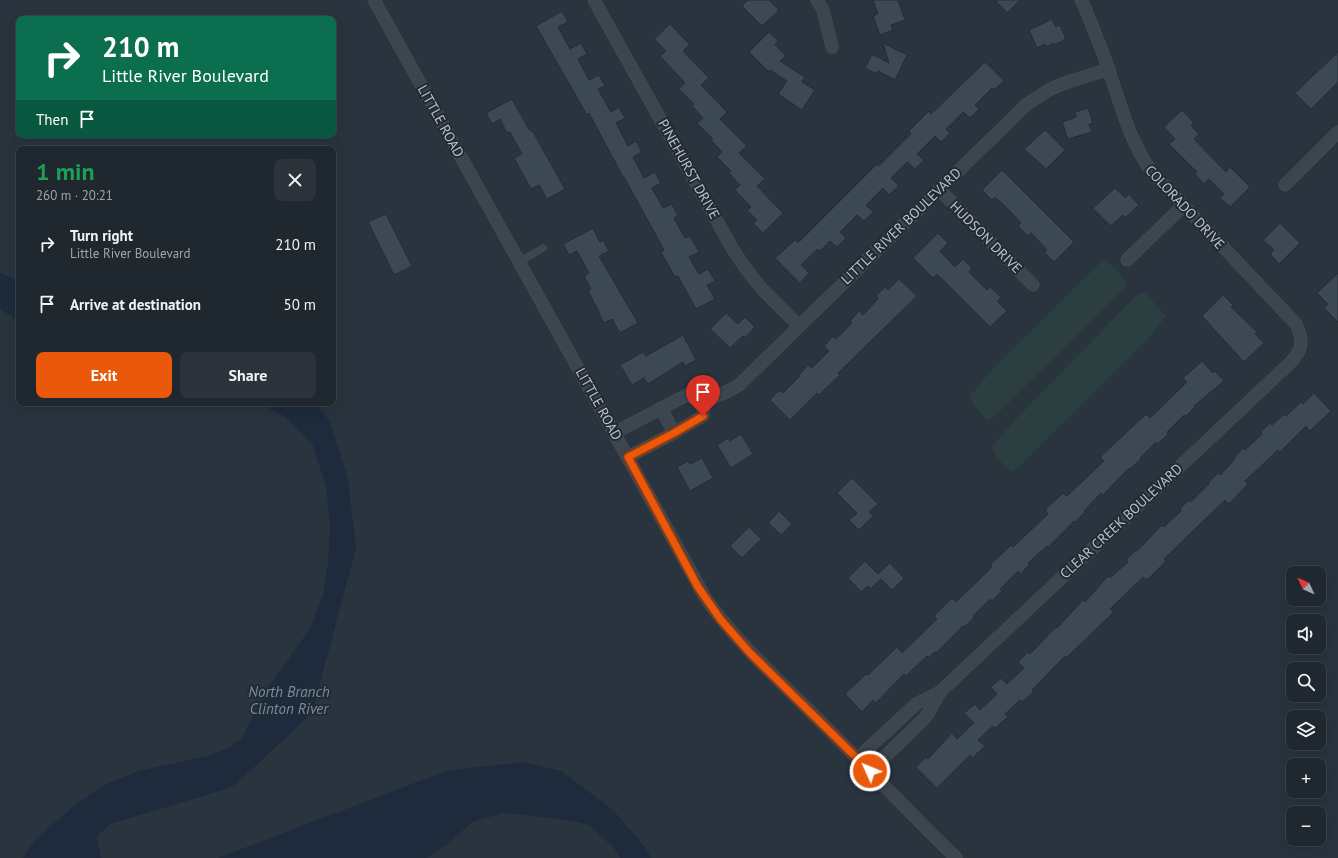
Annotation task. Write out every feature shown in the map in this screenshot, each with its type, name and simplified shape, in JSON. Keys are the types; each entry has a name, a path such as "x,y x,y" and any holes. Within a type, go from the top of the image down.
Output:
{"street":[{"name":"LITTLE ROAD","path":"374,0 628,457 698,587 721,620 750,653 858,758 956,858"},
{"name":"PINEHURST DRIVE","path":"594,0 742,264 761,288 799,326"},
{"path":"817,0 823,10 832,47"},
{"name":"COLORADO DRIVE","path":"1081,0 1109,69 1130,132 1144,161 1152,172 1296,324 1302,338 1301,348"},
{"name":"LITTLE RIVER BOULEVARD","path":"704,402 715,396 728,392 739,385 938,189 1027,104 1062,84 1109,69"},
{"path":"1285,185 1338,132"},
{"name":"HUDSON DRIVE","path":"938,189 1033,285"},
{"path":"1127,260 1184,206"},
{"name":"CLEAR CREEK BOULEVARD","path":"858,758 916,704 940,692 1289,364 1301,348"},
{"path":"614,433 687,395 704,402 703,416 628,457"},
{"path":"661,408 674,433"},
{"name":"CLEAR CREEK BOULEVARD","path":"870,771 929,712 940,692"},
{"path":"892,727 904,738"}],"lane":[{"path":"519,262 543,248"}],"green space":[{"path":"1104,259 1117,270 1127,285 994,417 988,420 973,405 970,396 994,367"},
{"path":"1144,292 1166,316 1150,337 1017,469 1011,472 996,457 992,447 1016,419 1137,295"}],"water":[{"path":"0,273 16,280 16,319 0,309"},
{"name":"North Branch Clinton River","path":"264,406 318,406 330,422 348,479 356,548 312,713 233,787 110,824 96,837 101,858 23,858 34,841 74,806 102,786 138,771 208,756 228,748 242,738 266,690 310,629 323,595 328,563 330,526 326,486 312,443 284,416"},
{"path":"524,762 561,771 613,810 645,847 651,858 620,858 614,848 589,825 569,820 503,813 472,822 449,843 427,858 218,858 446,771"}],"building":[{"path":"748,0 769,0 779,10 762,26 742,6"},
{"path":"873,0 898,0 905,20 891,25 893,30 880,35 873,16 878,14"},
{"path":"995,0 1020,0 1007,13"},
{"path":"562,11 568,22 558,27 570,49 581,43 587,54 578,59 589,80 599,75 605,86 598,89 611,112 619,107 625,118 616,123 628,146 636,141 642,152 633,157 644,178 655,172 661,183 652,188 663,208 672,204 678,216 674,218 685,238 690,236 699,252 689,257 699,274 708,269 715,281 707,285 715,299 696,309 678,276 675,277 661,252 664,250 589,113 587,115 536,26"},
{"path":"1052,19 1056,27 1060,25 1066,39 1054,45 1053,43 1046,47 1045,44 1037,48 1029,30"},
{"path":"670,24 690,45 683,51 709,78 701,85 727,112 720,119 747,146 739,153 765,179 757,186 783,213 763,233 753,223 757,220 747,210 751,207 735,190 740,185 729,173 731,171 717,157 722,152 711,140 713,139 697,123 703,118 692,106 694,104 679,89 685,83 660,56 666,51 654,39"},
{"path":"769,32 778,41 775,45 786,56 780,61 805,77 802,82 815,90 802,110 778,94 787,81 770,70 769,72 749,52"},
{"path":"883,43 907,55 895,80 878,71 877,74 865,68 872,54 889,63"},
{"path":"1338,52 1338,82 1311,109 1295,93"},
{"path":"985,62 1004,81 994,90 992,88 975,105 979,109 970,118 963,112 946,129 950,133 941,142 935,136 917,154 924,160 915,169 907,162 891,178 899,186 889,195 883,188 866,205 873,212 864,221 857,215 840,232 846,238 837,247 830,241 820,251 818,249 801,265 809,273 800,283 775,258 795,240 798,243 877,164 879,166 911,134 909,131 929,111 931,114"},
{"path":"512,99 530,131 532,130 565,189 547,199 539,185 531,189 514,158 522,154 510,132 507,133 500,119 492,124 486,113"},
{"path":"1088,108 1093,123 1089,124 1092,132 1068,139 1062,122 1076,117 1075,112"},
{"path":"1182,110 1194,123 1191,126 1199,134 1194,139 1226,172 1230,167 1250,187 1230,207 1220,198 1224,194 1209,179 1204,184 1195,174 1197,172 1169,144 1175,139 1164,127"},
{"path":"1045,130 1065,150 1046,169 1024,149"},
{"path":"1002,170 1074,242 1054,262 1044,252 1047,250 1031,233 1028,236 1018,226 1021,223 1010,211 995,197 992,200 982,190"},
{"path":"1115,188 1125,198 1129,194 1139,205 1125,218 1123,215 1111,226 1093,208"},
{"path":"386,214 412,266 394,275 368,222"},
{"path":"1280,223 1300,243 1279,264 1270,254 1274,250 1263,240"},
{"path":"593,228 600,242 603,240 609,251 599,256 638,323 620,333 612,319 604,323 588,291 591,289 584,276 589,273 577,251 569,255 563,244"},
{"path":"938,233 948,243 940,251 955,267 963,259 972,268 969,272 987,290 990,287 1001,297 997,301 1007,311 990,327 937,274 933,278 913,258"},
{"path":"1338,273 1338,322 1324,308 1328,304 1317,293"},
{"path":"899,279 917,296 838,373 840,375 819,395 817,393 790,420 770,400 779,390 783,393 800,376 799,375 808,365 812,368 829,351 824,346 833,336 836,339 852,323 850,321 859,311 863,315 878,299 876,296 885,287 888,290"},
{"path":"1223,295 1233,305 1231,307 1257,332 1255,334 1264,343 1244,362 1202,316"},
{"path":"726,313 738,324 745,317 755,327 745,338 743,336 730,348 710,329"},
{"path":"683,335 696,360 685,366 683,362 648,384 644,378 632,385 620,365 643,352 646,356"},
{"path":"1202,361 1213,373 1215,371 1224,381 1194,406 1195,407 1186,416 1184,415 1167,432 1168,434 1158,444 1156,442 1140,458 1141,459 1130,469 1129,468 1103,495 1101,493 1075,522 1074,521 1048,547 1047,546 1028,563 1030,564 1020,574 1018,571 1000,589 1002,591 992,601 990,599 973,616 974,618 964,627 963,626 936,653 934,652 929,658 927,656 906,676 904,674 876,703 873,700 862,712 845,694 866,674 868,675 897,647 902,653 937,619 934,616 952,598 956,602 992,567 990,565 1011,545 1013,547 1048,514 1045,510 1063,493 1067,496 1104,461 1100,457 1146,414 1150,418 1187,382 1183,378"},
{"path":"1314,393 1331,411 1310,431 1306,426 1280,452 1278,450 1245,481 1248,484 1229,504 1225,500 1164,559 1166,561 1147,580 1143,577 1110,609 1114,612 1067,657 1065,656 1032,690 1034,691 1022,702 1020,700 1005,714 1008,717 995,728 993,726 978,740 985,746 972,758 970,755 937,788 916,767 926,757 928,759 952,733 957,739 974,723 964,713 975,704 980,710 997,694 991,687 1001,678 1007,684 1024,668 1018,662 1028,652 1030,654 1083,600 1085,602 1108,576 1110,578 1128,562 1126,560 1136,550 1137,551 1162,525 1164,527 1181,511 1180,509 1189,500 1191,502 1218,473 1220,475 1243,448 1245,450 1262,434 1261,432 1270,423 1272,425 1284,414 1286,416 1301,402 1303,404"},
{"path":"741,434 753,454 731,468 717,445 728,438 730,441"},
{"path":"702,458 713,478 690,491 677,467 688,461 690,464"},
{"path":"852,478 878,504 869,512 873,516 859,530 849,520 857,513 837,493"},
{"path":"779,511 792,524 781,535 768,523"},
{"path":"749,527 761,539 742,558 730,546"},
{"path":"865,561 878,574 890,563 904,578 892,590 881,579 870,589 868,586 861,592 848,578"}],"route":[{"path":"703,416 628,457 698,587 721,620 750,653 870,771"}]}
